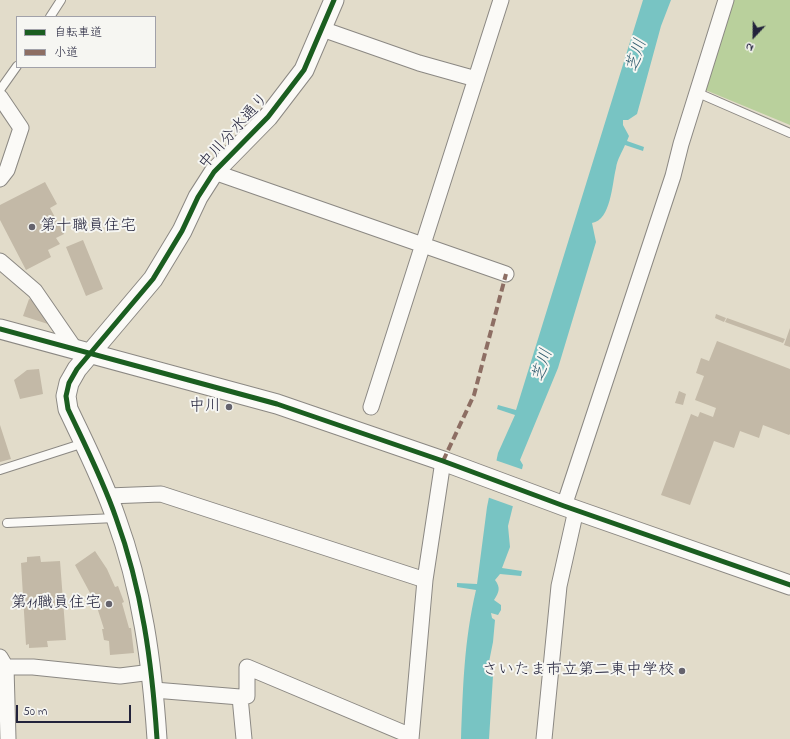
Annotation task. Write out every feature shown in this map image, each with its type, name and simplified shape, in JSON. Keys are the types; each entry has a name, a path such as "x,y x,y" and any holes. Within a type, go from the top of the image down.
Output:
{"street":[{"name":"中川分水通り","path":"157,739 153,681 142,610 128,555 108,496 68,409 66,396 69,383 82,351 153,279 182,231 198,197 214,172 268,117 304,70 334,0"},
{"path":"371,407 501,0"},
{"path":"544,739 559,586 564,506 673,176 681,144 726,0"},
{"path":"322,29 420,63 476,79"},
{"path":"0,97 22,128 7,170 0,179"},
{"path":"214,172 506,274"},
{"path":"0,261 35,291 82,351"},
{"path":"0,329 277,404 450,463 564,506 790,585"},
{"path":"8,739 3,662 153,681 240,698 247,696 247,667 411,738 425,580 450,463"},
{"path":"108,496 161,494 425,580"},
{"path":"240,698 244,739"}],"lane":[{"path":"51,16 61,0"},
{"path":"0,90 16,67"},
{"path":"698,93 790,133"},
{"path":"0,470 84,443"},
{"path":"7,523 116,518"}],"green space":[{"path":"731,0 790,0 790,125 703,89"}],"water":[{"name":"芝川","path":"643,0 671,0 661,26 637,114 628,120 623,120 623,125 629,136 627,141 644,147 643,151 625,145 618,159 612,192 607,208 598,220 592,223 596,242 558,368 520,460 523,465 508,526 510,547 502,568 522,571 521,576 500,574 495,580 499,590 494,600 501,605 501,610 498,615 491,613 492,618 495,620 493,642 487,672 493,676 489,739 461,739 463,682 469,627 476,590 457,587 457,583 477,584 487,507 498,453 515,415 497,409 498,405 516,410"}],"pier":[{"path":"495,460 524,470 515,507 487,497"}],"building":[{"name":"第十職員住宅","path":"45,182 57,204 50,208 64,234 56,238 60,244 48,250 51,257 26,270 0,220 0,205"},
{"path":"83,240 103,289 86,296 66,247"},
{"path":"29,299 37,301 36,306 42,308 49,319 48,324 23,316"},
{"path":"716,314 726,318 724,322 715,318"},
{"path":"727,318 785,339 783,343 725,322"},
{"path":"790,328 790,347 784,345"},
{"path":"717,341 790,369 790,434 789,435 763,425 759,438 740,431 734,448 714,441 690,505 661,495 691,414 698,417 700,412 713,417 716,408 695,400 704,376 696,373 701,358 709,361"},
{"path":"39,369 43,394 20,399 14,380 27,370"},
{"path":"679,391 686,394 683,405 675,403"},
{"path":"0,425 11,459 0,462"},
{"name":"第11職員住宅","path":"95,551 107,569 115,587 118,586 124,602 122,603 129,628 131,628 134,653 110,655 109,641 104,640 102,629 104,629 96,604 75,565"},
{"path":"40,556 41,562 60,561 66,640 47,641 48,647 29,648 29,644 26,645 21,563 27,562 27,557"}],"marked path":[{"path":"443,461 474,395 506,274"}],"cycle path":[{"path":"157,739 149,654 133,572 116,518 105,490 94,463 68,409 66,396 69,383 77,369 153,279 182,231 198,197 214,172 268,117 304,70 334,0"},
{"path":"0,329 277,404 443,461 564,506 790,585"}],"place":[{"name":"第十職員住宅","path":"32,227"},
{"name":"中川","path":"229,407"},
{"name":"第11職員住宅","path":"109,604"},
{"name":"さいたま市立第二東中学校","path":"682,671"}]}
